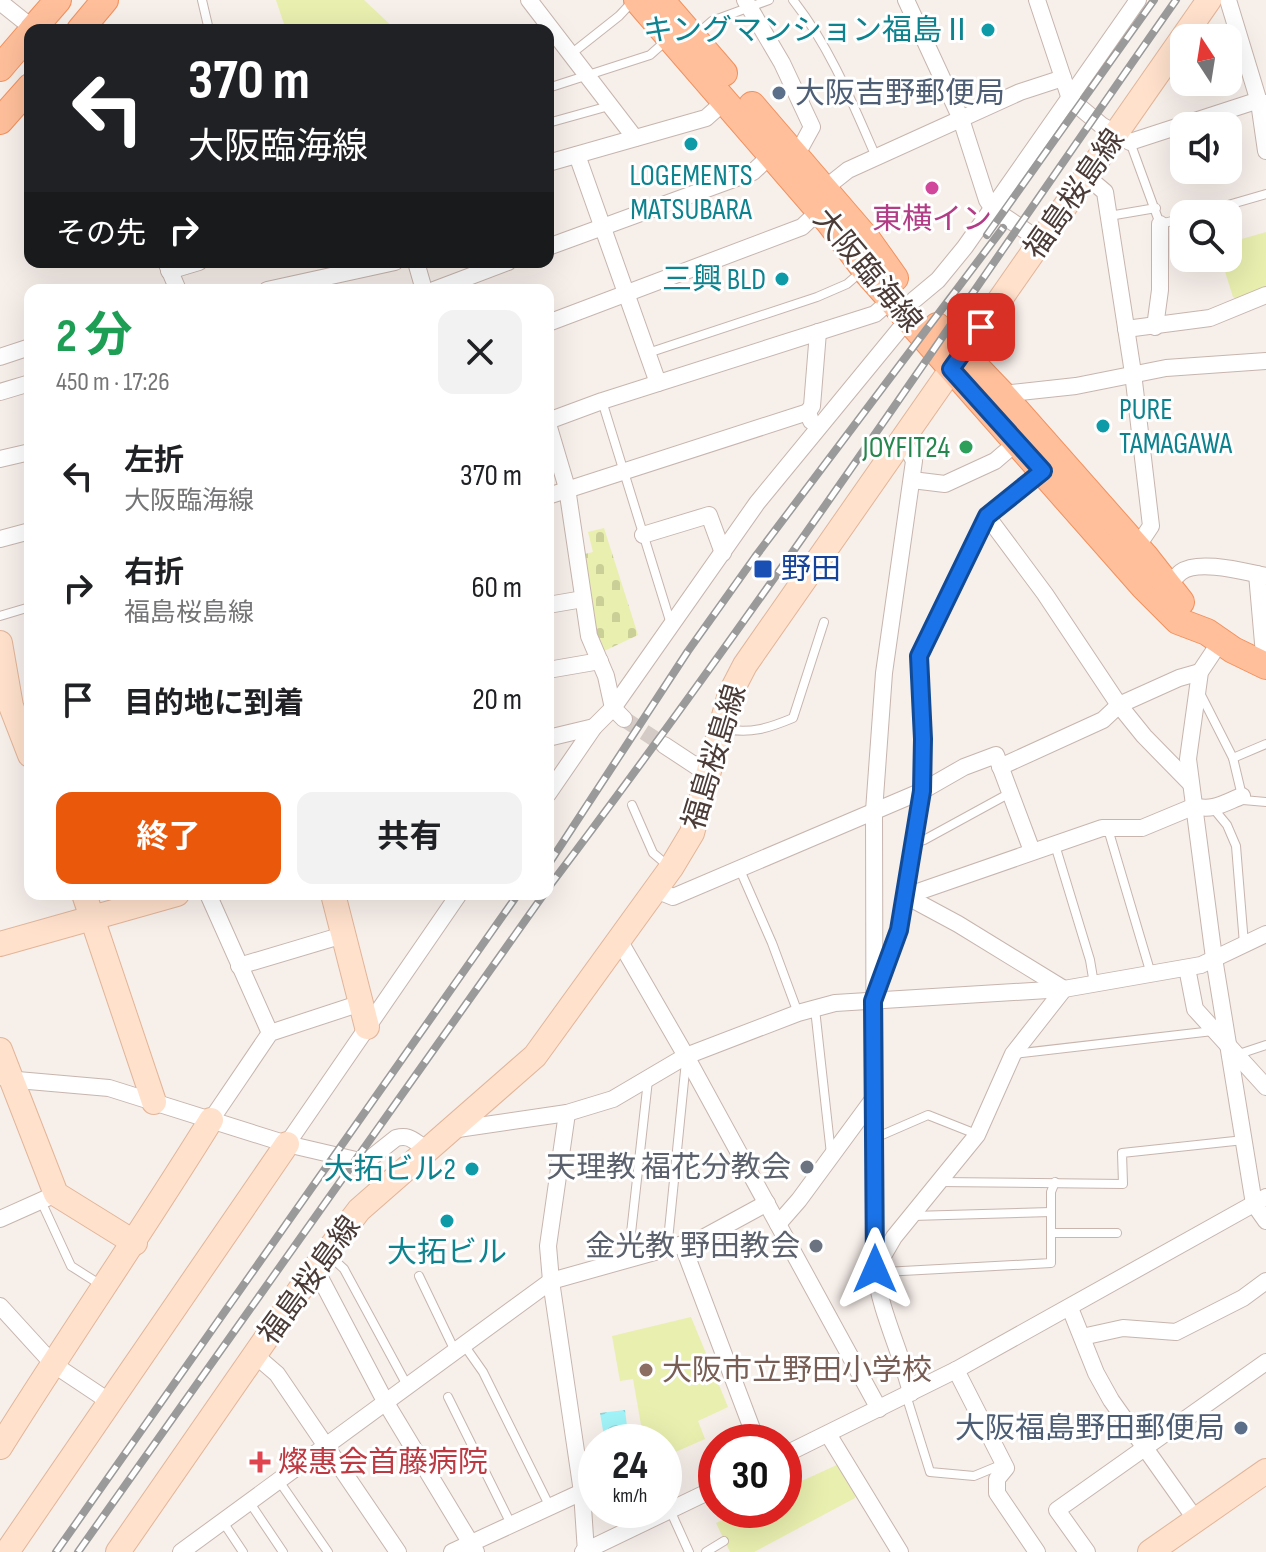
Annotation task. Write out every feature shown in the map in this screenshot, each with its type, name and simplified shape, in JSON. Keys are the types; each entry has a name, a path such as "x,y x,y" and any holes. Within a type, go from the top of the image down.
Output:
{"main road":[{"path":"38,24 58,0"},
{"path":"85,24 105,0"},
{"name":"大阪臨海線","path":"636,0 681,38 822,200 905,306"},
{"name":"大阪臨海線","path":"661,0 681,38 725,101 784,156"},
{"path":"0,68 24,40"},
{"path":"0,121 24,94"},
{"name":"大阪臨海線","path":"822,200 865,269 905,306 956,361 1017,442 1160,603 1178,621 1266,666"},
{"name":"大阪臨海線","path":"956,361 1002,394 1213,637"}],"street":[{"path":"529,0 548,24"},
{"path":"906,0 961,119 987,200 993,209 1041,241"},
{"path":"1037,0 1070,99 1123,138 1253,102 1262,103"},
{"path":"554,737 594,727 618,714 671,625 757,503 815,434 905,306 938,280 993,209 1138,0"},
{"name":"福島桜島線","path":"118,1552 320,1260 369,1199 535,1056 656,890 692,833 730,694 750,656 1086,176 1123,138 1209,0"},
{"path":"1228,0 1262,103 1266,151"},
{"path":"0,2 26,24"},
{"path":"554,245 753,172 784,156 812,127 782,63 748,4"},
{"path":"554,32 635,138"},
{"path":"554,321 802,227 848,170 1020,92 1063,78"},
{"path":"554,161 706,118 725,101"},
{"path":"577,155 658,383"},
{"path":"1086,176 1105,192 1133,373 1151,526 1137,547"},
{"path":"1155,327 1160,290 1158,216"},
{"path":"294,284 368,268"},
{"path":"450,284 492,268"},
{"path":"1126,329 1210,318 1266,295"},
{"path":"554,420 602,401 905,306"},
{"path":"554,493 808,412 812,406 818,332"},
{"path":"0,357 24,349"},
{"path":"1002,394 1076,386 1166,368 1266,361"},
{"path":"0,392 24,385"},
{"path":"808,412 815,434"},
{"path":"903,439 914,461 884,673 874,811 873,1001 875,1269 878,1295 903,1360 908,1394"},
{"path":"912,480 945,484 995,461 1017,442"},
{"path":"554,443 567,488 589,636 618,714"},
{"path":"0,459 24,453"},
{"path":"873,1001 899,930 922,791 919,656 987,516 1043,471"},
{"path":"643,535 709,515 723,553"},
{"path":"987,516 1045,594 1119,705 1144,736 1191,784"},
{"path":"0,539 24,533"},
{"path":"1167,587 1181,572 1192,568 1229,568 1261,575 1266,666"},
{"path":"554,604 583,599"},
{"path":"1213,637 1199,680 1188,759 1214,958 1233,1052 1244,1140 1266,1221"},
{"path":"0,643 24,736"},
{"path":"554,669 600,661"},
{"path":"656,890 673,897 922,791 964,767 998,761 1103,720 1119,705 1199,680"},
{"path":"554,785 594,727"},
{"path":"664,745 708,774"},
{"path":"998,761 1032,851"},
{"path":"906,896 1102,828 1142,828 1195,806 1205,810 1242,796"},
{"path":"906,896 1064,989"},
{"path":"86,900 154,1102"},
{"path":"0,944 156,900"},
{"path":"211,900 270,1033"},
{"path":"334,900 367,1027"},
{"path":"7,1552 455,900"},
{"path":"451,1130 567,1113 613,1099 686,1056 835,1003 1064,989 1201,965 1266,934"},
{"path":"239,966 343,935"},
{"path":"619,940 879,1409"},
{"path":"1187,968 1195,1009 1266,1087"},
{"path":"875,1269 911,1216 977,1135 1013,1054 1064,989"},
{"path":"0,1447 270,1033 361,1003"},
{"path":"0,1050 4,1085 48,1198 135,1243"},
{"path":"4,1085 109,1088 287,1144 360,1161 367,1161 396,1138 412,1137 427,1149"},
{"path":"778,1224 874,1098"},
{"path":"567,1113 548,1246 578,1465"},
{"path":"0,1219 48,1198"},
{"path":"802,1446 956,1370 1260,1201"},
{"path":"181,1552 551,1281 701,1239 767,1203"},
{"path":"675,1248 749,1424"},
{"path":"320,1260 386,1403 474,1547"},
{"path":"1082,1337 1123,1328 1176,1332 1243,1298 1266,1281"},
{"path":"0,1306 53,1364 110,1402"},
{"path":"1070,1308 1096,1373 1196,1520"},
{"path":"255,1355 277,1374 398,1552"},
{"path":"1087,1552 1057,1510 1266,1362"},
{"path":"956,1370 1006,1468 997,1479 997,1493 1037,1552"},
{"path":"828,1434 900,1552"},
{"path":"1150,1552 1266,1471"},
{"path":"452,1552 474,1547 511,1524 578,1494"},
{"path":"584,1528 585,1551 633,1528"}],"lane":[{"path":"202,0 208,24"},
{"path":"571,54 636,0"},
{"path":"554,86 650,55 748,4 769,0"},
{"path":"793,0 834,63 876,158"},
{"path":"554,121 610,106"},
{"path":"1123,138 1158,216"},
{"path":"1242,201 1266,194"},
{"path":"1109,216 1170,217"},
{"path":"648,353 817,297 847,284 865,269"},
{"path":"602,401 671,625"},
{"path":"0,616 24,609"},
{"path":"721,728 753,732 793,718 824,622"},
{"path":"1199,680 1233,758 1243,800 1266,802"},
{"path":"1233,758 1266,744"},
{"path":"914,843 1010,793"},
{"path":"632,805 653,853 671,868"},
{"path":"1213,808 1227,825 1236,846 1244,945"},
{"path":"1108,829 1151,974"},
{"path":"1055,844 1090,960 1094,984"},
{"path":"740,870 806,1011 832,1157"},
{"path":"1013,1054 1213,1031"},
{"path":"1233,1052 1266,1045"},
{"path":"675,1248 686,1056"},
{"path":"627,1260 648,1080"},
{"path":"874,1138 928,1115 977,1135"},
{"path":"937,1182 1123,1184 1122,1153 1244,1140"},
{"path":"875,1269 884,1272 1051,1263 1051,1192 1055,1182"},
{"path":"48,1198 71,1266 105,1288"},
{"path":"911,1216 1051,1212"},
{"path":"1051,1233 1117,1233"},
{"path":"320,1260 344,1269 408,1387"},
{"path":"419,1276 460,1348 483,1372 550,1507"},
{"path":"908,1394 930,1472 974,1476 1004,1464"},
{"path":"448,1397 511,1524"},
{"path":"279,1481 328,1552"},
{"path":"250,1503 283,1552"},
{"path":"223,1522 243,1552"},
{"path":"678,1528 689,1552"},
{"path":"706,1552 724,1541"}],"green space":[{"path":"276,0 364,0 390,24 284,24"},
{"path":"1266,232 1266,289 1239,300 1233,297 1225,272 1242,272 1242,239"},
{"path":"604,528 638,635 602,652 594,630 581,555 593,552 588,532"},
{"path":"691,1317 728,1407 698,1421 698,1442 682,1449 682,1424 641,1424 633,1379 620,1381 612,1336"},
{"path":"839,1464 856,1494 855,1498 802,1526 802,1481"},
{"path":"718,1528 799,1528 754,1552 730,1552"}],"water":[{"path":"625,1410 627,1424 602,1424 600,1413"}],"tunnel":[{"path":"624,719 664,745"}],"railway":[{"path":"987,235 1154,0"},
{"path":"554,880 788,558 1176,0"},
{"path":"554,856 688,651 755,557 1003,228"},
{"path":"56,1552 514,900"},
{"path":"78,1552 540,900"}],"place":[{"name":"キングマンション福島Ⅱ","path":"988,30"},
{"name":"大阪吉野郵便局","path":"779,93"},
{"name":"LOGEMENTS MATSUBARA","path":"691,144"},
{"name":"東横イン","path":"932,188"},
{"name":"三興 BLD","path":"782,279"},
{"name":"PURE TAMAGAWA","path":"1103,426"},
{"name":"JOYFIT24","path":"966,447"},
{"name":"野田","path":"763,569"},
{"name":"天理教 福花分教会","path":"807,1167"},
{"name":"大拓ビル2","path":"472,1169"},
{"name":"大拓ビル","path":"447,1221"},
{"name":"金光教 野田教会","path":"816,1246"},
{"name":"大阪市立野田小学校","path":"646,1370"},
{"name":"大阪福島野田郵便局","path":"1241,1428"},
{"name":"燦惠会首藤病院","path":"260,1462"}],"route":[{"path":"875,1269 873,1001 899,930 922,791 919,656 987,516 1043,471 951,369 981,327"}]}
